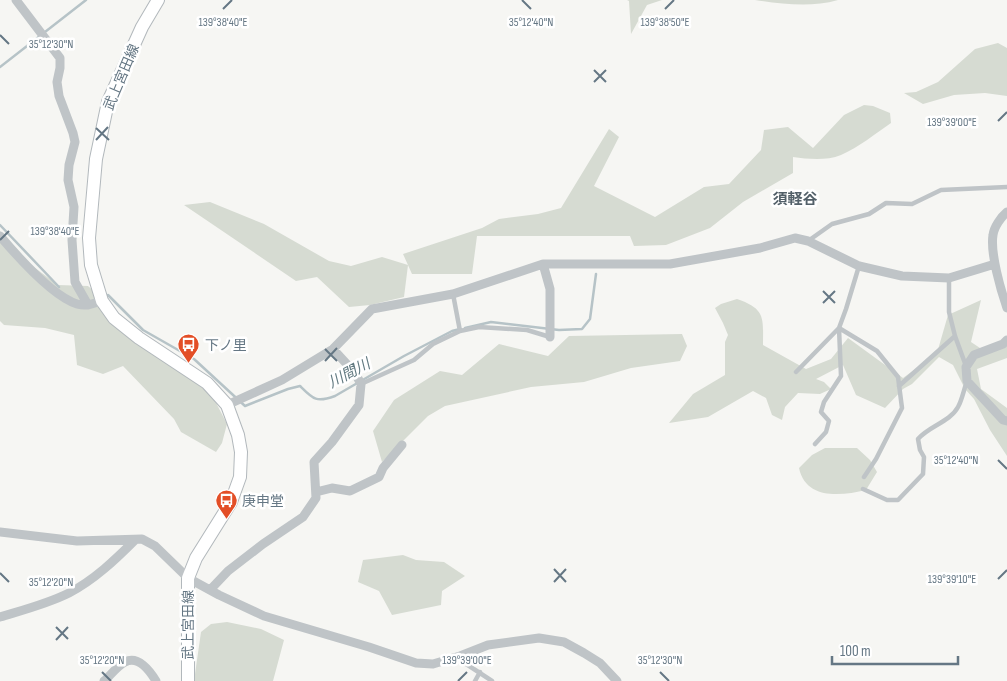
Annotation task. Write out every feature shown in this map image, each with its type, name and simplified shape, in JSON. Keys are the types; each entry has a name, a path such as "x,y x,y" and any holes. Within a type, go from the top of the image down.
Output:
{"main road":[{"name":"武上宮田線","path":"158,0 142,27 108,102 96,160 90,238 91,265 102,301 114,318 139,338 207,382 227,405 238,435 241,452 240,477 231,502 196,558 188,578 188,681"}],"street":[{"path":"16,0 60,58 57,82 59,96 75,142 69,165 68,180 74,207 72,240 75,282 88,305"},
{"path":"1007,212 997,223 992,235 995,264 1007,308"},
{"path":"0,236 40,279 62,296 77,305 88,305 102,301"},
{"path":"227,405 282,380 333,349 372,309 453,294 543,264 670,264 760,248 795,238 808,241 858,266 902,276 948,278 995,264"},
{"path":"543,264 550,289 550,337"},
{"path":"1007,340 1004,344 974,355 966,367 967,381 1003,420 1007,421"},
{"path":"210,590 228,571 303,517 316,498 314,462 332,442 359,406 361,384 355,373 333,349"},
{"path":"316,492 332,488 350,491 379,478 384,468 402,445"},
{"path":"0,532 76,541 142,539 155,546 188,578 264,616 416,663 433,664 488,645 539,638 564,642 584,653 600,663 617,681"},
{"path":"0,617 45,604 70,593 110,564 135,540"},
{"path":"104,681 125,662 133,660 141,663 156,681"}],"lane":[{"path":"808,241 832,224 869,214 886,203 912,204 941,190 1007,187"},
{"path":"815,444 826,432 829,421 821,412 824,402 841,376 839,328 858,266"},
{"path":"948,278 950,312 955,336 966,367"},
{"path":"453,294 460,330"},
{"path":"361,384 414,360 433,344 460,330 479,327 518,329 550,337"},
{"path":"796,372 839,328"},
{"path":"839,328 877,350 898,377 902,408 864,478"},
{"path":"899,386 955,336"},
{"path":"864,489 887,500 898,500 911,488 923,474 924,457 920,450 918,438 925,431 950,416 958,408 967,381"},
{"path":"456,657 492,681"},
{"path":"474,681 480,672"}],"shaded area":[{"path":"627,0 662,0 647,5 631,34 629,1"},
{"path":"755,0 838,0 807,5"},
{"path":"998,43 1007,48 1007,96 985,93 954,95 923,104 904,93 916,92 938,82 975,49"},
{"path":"864,105 873,106 890,113 891,123 861,144 841,155 823,159 793,157 793,173 743,202 710,228 666,245 634,246 630,236 477,236 472,274 412,274 403,254 482,228 499,219 538,214 561,208 609,129 619,137 594,186 655,217 704,187 729,184 761,150 764,130 788,127 813,148 844,115"},
{"path":"210,202 264,224 329,261 351,266 382,257 408,265 404,297 370,305 349,307 317,277 296,281 184,205"},
{"path":"0,231 11,250 58,285 88,286 212,395 227,424 222,443 216,452 181,432 174,419 123,366 103,374 77,365 74,335 45,328 4,325 0,321"},
{"path":"737,299 753,307 761,316 763,345 806,369 831,359 848,338 903,378 937,353 948,315 981,300 971,342 983,350 1007,346 1007,358 977,369 981,389 1007,408 1007,456 990,430 974,399 965,389 953,365 939,357 885,408 856,395 843,365 816,379 824,382 831,389 820,394 798,393 785,407 782,420 772,415 766,398 753,391 708,417 669,423 693,394 725,375 725,342 728,335 715,308"},
{"path":"682,334 687,346 680,361 631,368 584,382 531,387 445,406 428,416 382,462 373,431 394,400 440,371 462,375 499,344 548,356 569,336"},
{"path":"825,448 857,448 870,460 877,472 866,490 836,494 817,491 809,486 799,468 812,455"},
{"path":"403,555 416,560 444,562 465,576 442,591 441,605 392,615 379,591 358,582 363,560"},
{"path":"227,622 261,629 284,640 273,681 194,681 201,632 211,624"}],"waterway":[{"path":"0,67 86,0"},
{"name":"川間川","path":"0,225 59,287"},
{"name":"川間川","path":"465,328 491,322 559,330 582,329 590,319 596,274"},
{"name":"川間川","path":"108,295 143,330 194,359 245,406 300,386 315,398 323,399 335,396 404,356 452,331 460,329"}],"place":[{"name":"下ノ里","path":"189,364"},
{"name":"庚申堂","path":"226,520"}],"district":[{"name":"須軽谷","path":"795,199"}]}
